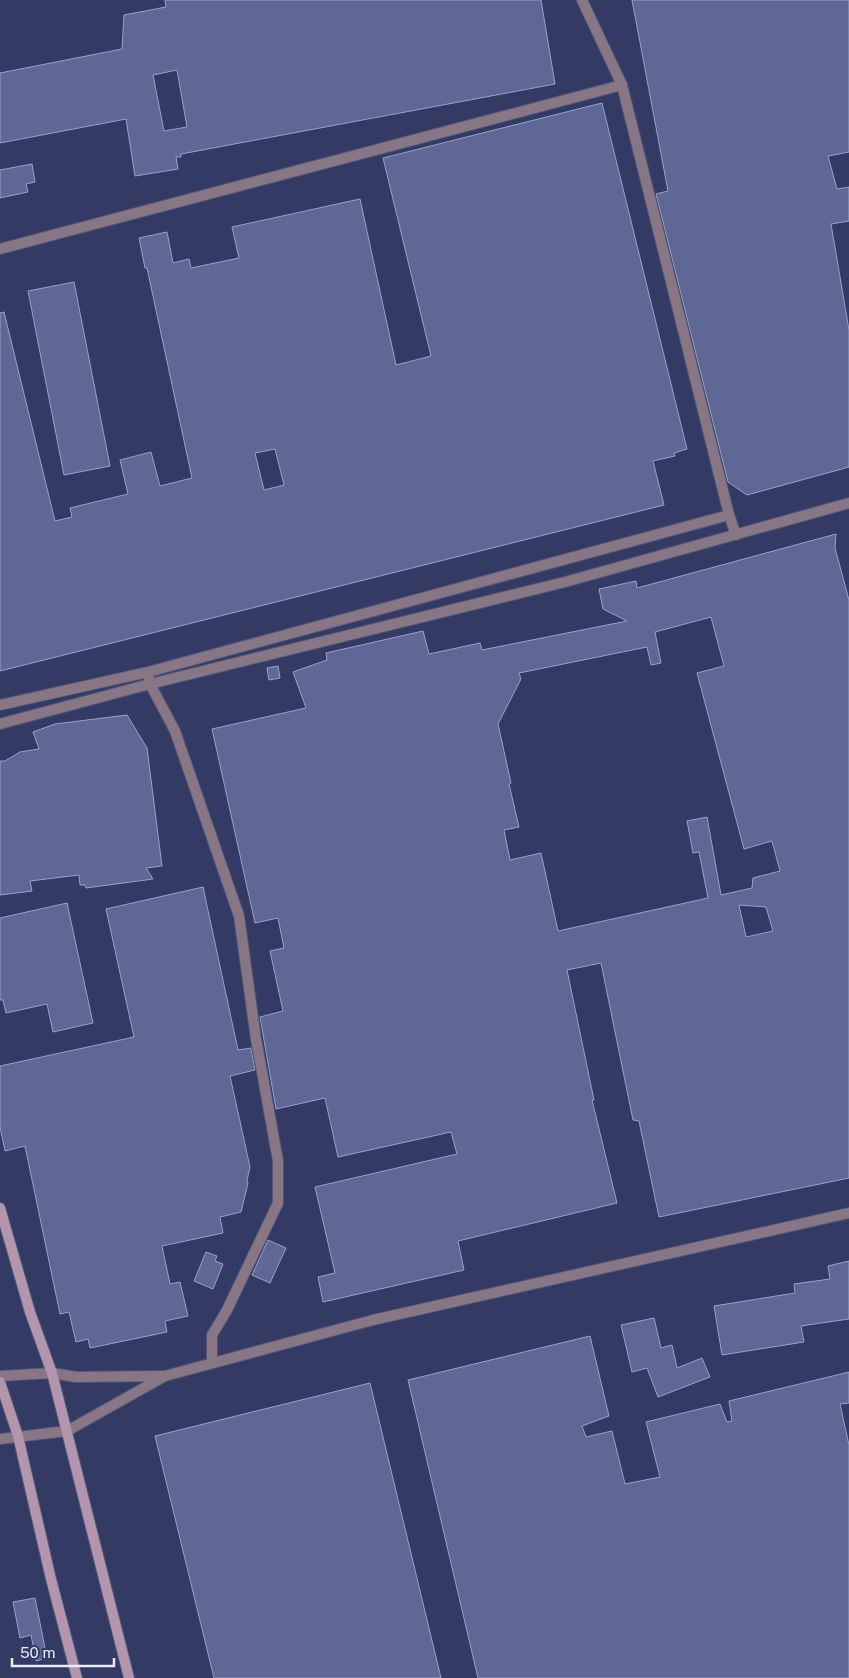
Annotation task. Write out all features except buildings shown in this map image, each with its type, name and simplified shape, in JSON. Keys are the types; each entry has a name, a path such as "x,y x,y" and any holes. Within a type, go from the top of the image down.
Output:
{"street":[{"path":"582,0 622,85 729,515 736,535"},
{"path":"0,249 622,85"},
{"path":"0,724 150,684 565,582 849,503"},
{"path":"0,705 148,672 729,515"},
{"path":"148,672 150,684 175,731 239,916 256,1039 278,1161 278,1203 227,1310 212,1335 212,1364"},
{"path":"0,1208 30,1312 52,1373 129,1678"},
{"path":"0,1376 52,1373 76,1377 165,1376 373,1320 849,1213"},
{"path":"0,1439 67,1431 165,1376"},
{"path":"0,1382 18,1436 51,1579 77,1678"}]}
